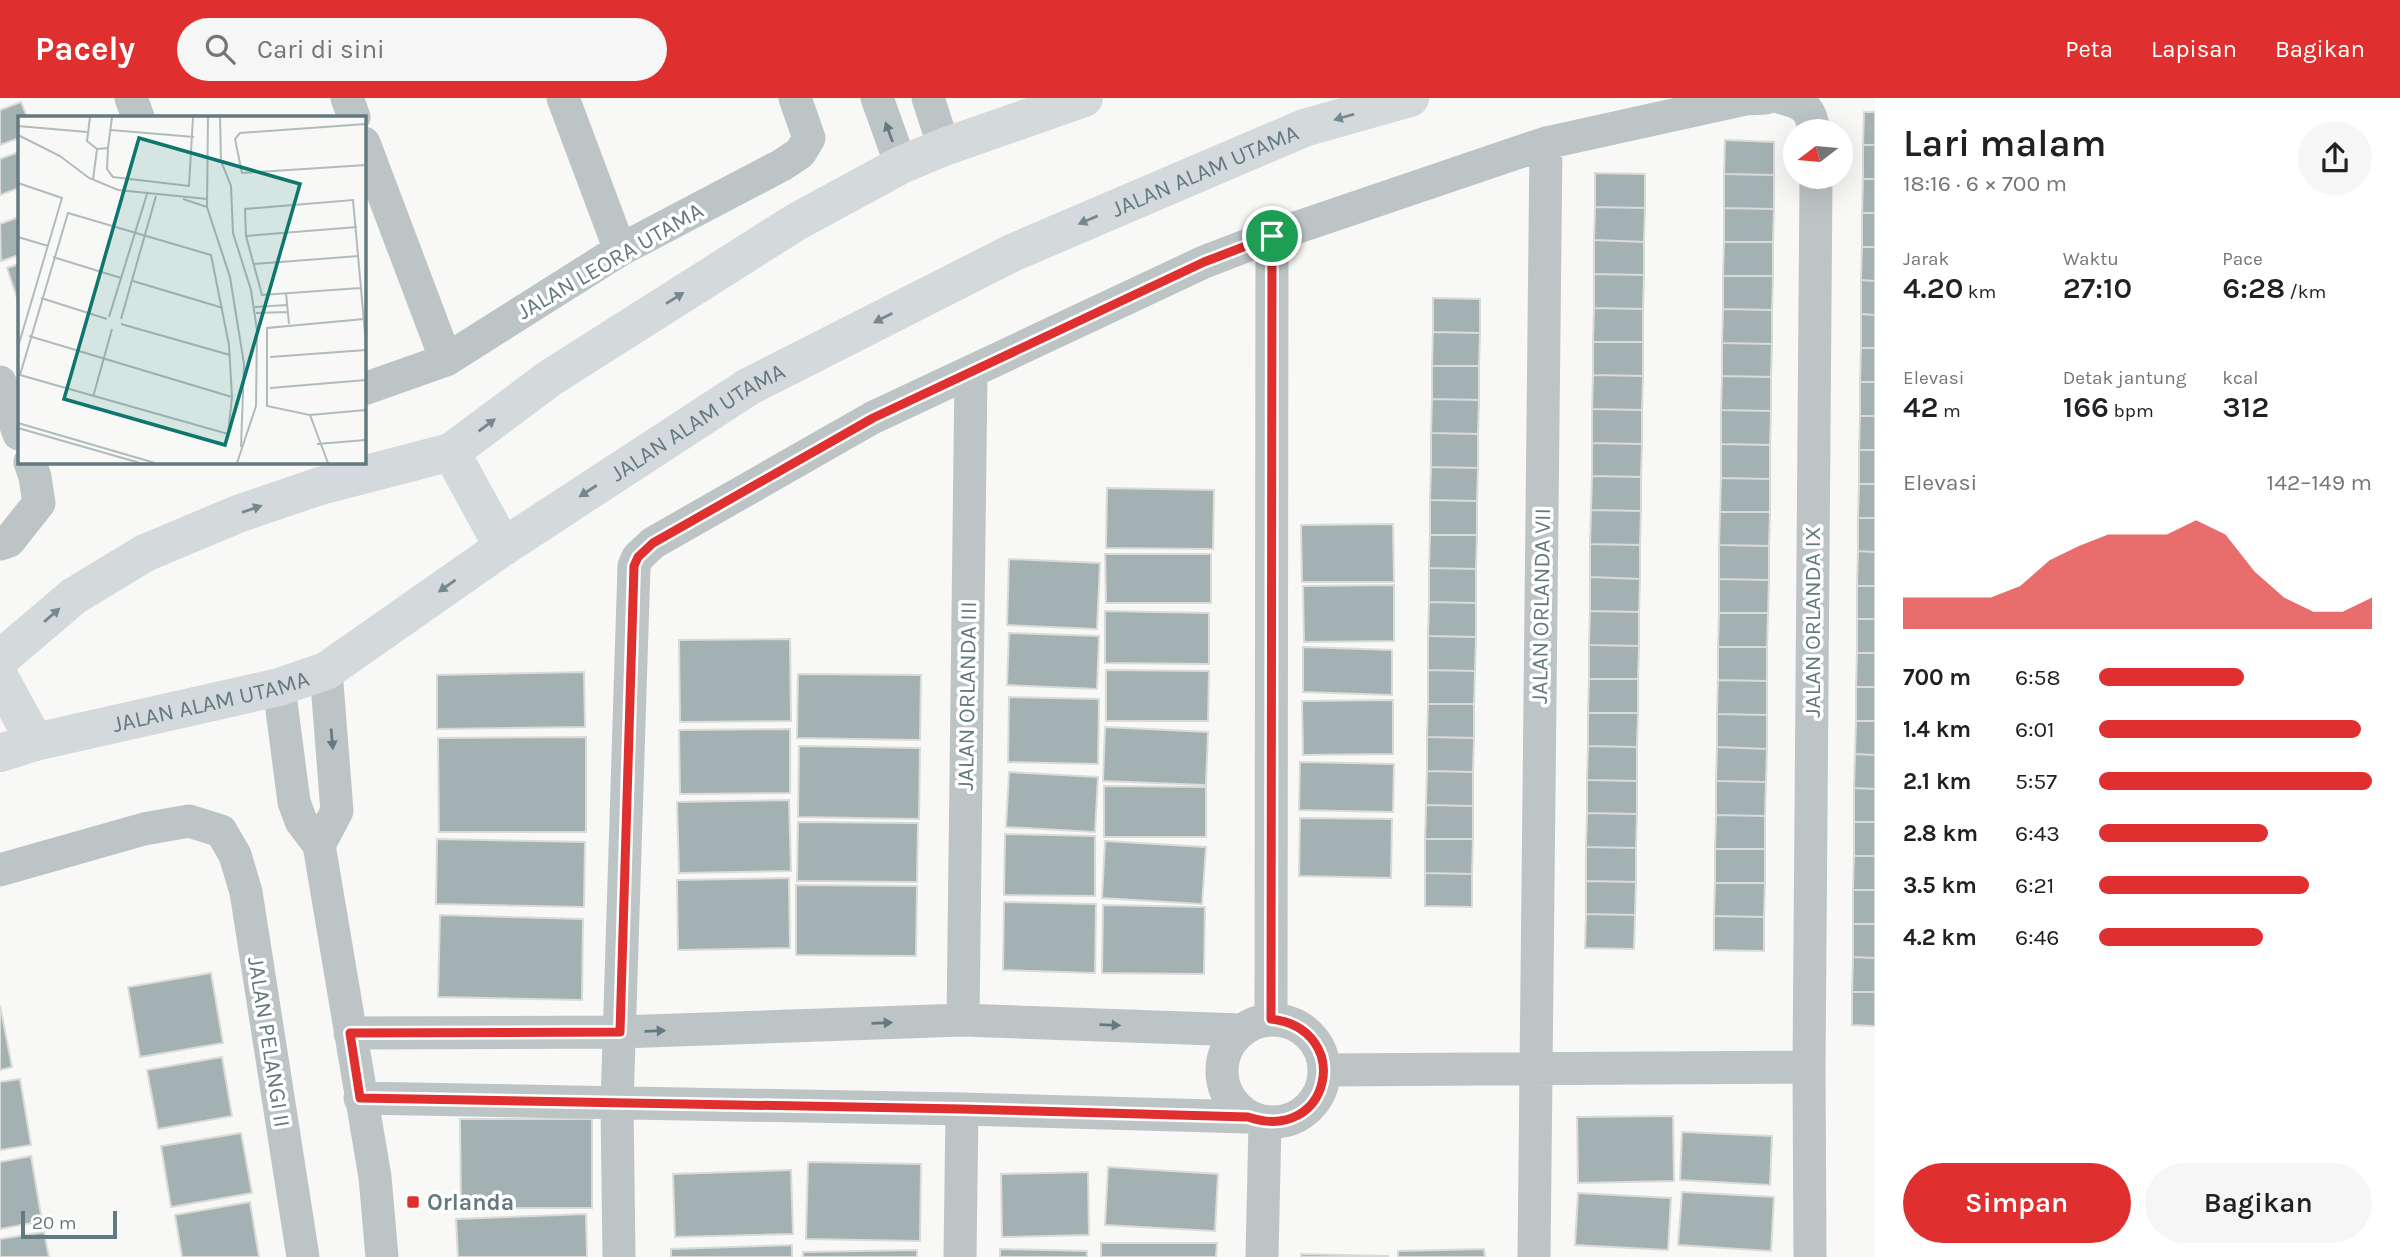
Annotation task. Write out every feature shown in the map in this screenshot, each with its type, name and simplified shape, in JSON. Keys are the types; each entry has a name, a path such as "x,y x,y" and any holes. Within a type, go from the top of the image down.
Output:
{"main road":[{"path":"0,660 74,596 145,553 238,514 320,486 451,452 550,378 796,222 901,165 944,147 1084,98"},
{"name":"JALAN ALAM UTAMA","path":"18,747 279,687 326,671 503,547 748,387 1012,253 1304,128 1410,98"},
{"path":"451,452 503,547"},
{"path":"0,678 18,747"}],"street":[{"path":"131,98 138,116"},
{"path":"347,98 354,116"},
{"path":"563,98 620,250"},
{"name":"JALAN LEORA UTAMA","path":"366,388 446,360 620,250 800,153 809,138 794,98"},
{"path":"877,98 901,165"},
{"path":"928,98 944,147"},
{"path":"620,1257 617,1104 634,566 638,557 653,543 873,418 1204,262 1272,236 1546,143 1746,99 1766,98"},
{"path":"1782,98 1800,103 1812,119"},
{"name":"JALAN ORLANDA VII","path":"1534,1257 1546,143"},
{"path":"366,148 446,360"},
{"name":"JALAN ORLANDA IX","path":"1810,1257 1816,189"},
{"path":"1256,1025 1272,236"},
{"name":"JALAN ORLANDA III","path":"962,1020 971,372"},
{"path":"0,382 18,431"},
{"path":"0,544 9,541 39,503 32,470"},
{"path":"319,845 337,811 326,671"},
{"path":"279,687 293,802 301,821 319,845 375,1177 382,1257"},
{"name":"JALAN PELANGI II","path":"0,870 155,827 189,821 221,831 235,855 246,892 303,1257"},
{"path":"350,1033 620,1032 962,1020 1256,1025 1287,1021 1301,1028 1314,1040 1321,1054 1324,1070 1321,1088 1313,1104 1300,1115 1283,1122 962,1109 360,1098"},
{"path":"1256,1025 1229,1042 1221,1073 1225,1091 1234,1106 1257,1120"},
{"path":"1324,1070 1809,1067"},
{"path":"960,1257 962,1109"},
{"path":"1257,1120 1262,1257"}],"building":[{"path":"21,102 27,116 18,116 18,138 0,145 0,110"},
{"path":"1864,112 1875,112 1875,145 1863,145"},
{"path":"1725,140 1774,142 1774,175 1724,174"},
{"path":"1863,145 1875,145 1875,179 1863,179"},
{"path":"18,152 18,188 0,195 0,159"},
{"path":"1595,173 1645,174 1645,208 1595,207"},
{"path":"1724,174 1774,175 1774,209 1724,208"},
{"path":"1863,179 1875,179 1875,213 1862,213"},
{"path":"1595,207 1645,208 1644,242 1594,240"},
{"path":"1724,208 1774,209 1773,242 1724,242"},
{"path":"1862,213 1875,213 1875,247 1862,247"},
{"path":"18,217 18,255 1,261 0,224"},
{"path":"1594,240 1644,242 1644,275 1594,274"},
{"path":"1724,242 1773,242 1773,276 1723,276"},
{"path":"1862,247 1875,247 1875,281 1861,280"},
{"path":"18,264 18,301 7,268"},
{"path":"1594,274 1644,275 1643,309 1594,308"},
{"path":"1723,276 1773,276 1772,310 1723,309"},
{"path":"1861,280 1875,281 1875,315 1861,314"},
{"path":"1433,298 1480,299 1480,333 1433,332"},
{"path":"1594,308 1643,309 1643,342 1593,342"},
{"path":"1723,309 1772,310 1772,344 1722,343"},
{"path":"1861,314 1875,315 1875,348 1861,348"},
{"path":"1433,332 1480,333 1479,366 1432,366"},
{"path":"1593,342 1643,342 1643,376 1593,375"},
{"path":"1722,343 1772,344 1771,377 1722,376"},
{"path":"1861,348 1875,348 1875,382 1860,382"},
{"path":"1432,366 1479,366 1479,400 1432,399"},
{"path":"1593,375 1643,376 1642,410 1592,409"},
{"path":"1722,376 1771,377 1771,411 1721,410"},
{"path":"1860,382 1875,382 1875,416 1860,416"},
{"path":"1432,399 1479,400 1478,434 1431,433"},
{"path":"1592,409 1642,410 1642,444 1592,443"},
{"path":"1721,410 1771,411 1770,445 1721,444"},
{"path":"1860,416 1875,416 1875,450 1859,450"},
{"path":"1431,433 1478,434 1478,468 1431,467"},
{"path":"1592,443 1642,444 1641,477 1592,476"},
{"path":"1721,444 1770,445 1770,479 1721,478"},
{"path":"1859,450 1875,450 1875,484 1859,484"},
{"path":"1431,467 1478,468 1477,501 1430,500"},
{"path":"1592,476 1641,477 1641,511 1591,510"},
{"path":"1721,478 1770,479 1770,512 1720,512"},
{"path":"1859,484 1875,484 1875,518 1858,518"},
{"path":"1107,488 1214,490 1213,549 1106,548"},
{"path":"1430,500 1477,501 1477,535 1430,535"},
{"path":"1591,510 1641,511 1640,545 1590,544"},
{"path":"1720,512 1770,512 1769,546 1719,545"},
{"path":"1858,518 1875,518 1875,552 1858,551"},
{"path":"1393,524 1394,582 1302,582 1301,525"},
{"path":"1430,535 1477,535 1476,569 1429,568"},
{"path":"1590,544 1640,545 1640,579 1590,577"},
{"path":"1719,545 1769,546 1769,580 1719,579"},
{"path":"1858,551 1875,552 1875,586 1857,586"},
{"path":"1105,554 1211,554 1211,603 1106,603"},
{"path":"1009,559 1100,563 1097,629 1007,625"},
{"path":"1429,568 1476,569 1476,603 1429,602"},
{"path":"1590,577 1640,579 1639,612 1590,611"},
{"path":"1719,579 1769,580 1768,613 1719,613"},
{"path":"1394,585 1394,641 1304,642 1303,586"},
{"path":"1857,586 1875,586 1875,619 1857,619"},
{"path":"1429,602 1476,603 1476,637 1428,636"},
{"path":"1105,611 1209,613 1209,664 1105,663"},
{"path":"1590,611 1639,612 1639,646 1589,645"},
{"path":"1719,613 1768,613 1767,647 1718,647"},
{"path":"1857,619 1875,619 1875,653 1857,653"},
{"path":"1009,633 1099,636 1097,689 1007,685"},
{"path":"1428,636 1476,637 1475,671 1428,670"},
{"path":"790,639 791,721 680,722 679,640"},
{"path":"1589,645 1639,646 1638,679 1589,679"},
{"path":"1303,647 1392,650 1392,695 1303,692"},
{"path":"1718,647 1767,647 1767,681 1718,680"},
{"path":"1857,653 1875,653 1875,687 1856,687"},
{"path":"1106,670 1209,671 1208,721 1106,721"},
{"path":"1428,670 1475,671 1474,704 1428,704"},
{"path":"584,672 585,727 437,729 437,675"},
{"path":"798,674 921,675 920,740 797,738"},
{"path":"1589,679 1638,679 1638,713 1588,713"},
{"path":"1718,680 1767,681 1767,715 1717,714"},
{"path":"1856,687 1875,687 1875,721 1856,721"},
{"path":"1009,697 1099,699 1098,764 1008,762"},
{"path":"1393,700 1393,754 1303,755 1302,701"},
{"path":"1428,704 1474,704 1474,738 1427,737"},
{"path":"1588,713 1638,713 1637,747 1588,746"},
{"path":"1717,714 1767,715 1767,749 1717,747"},
{"path":"1856,721 1875,721 1875,755 1855,754"},
{"path":"1105,727 1208,732 1206,785 1103,781"},
{"path":"790,729 790,793 680,794 679,730"},
{"path":"586,737 586,832 439,832 438,738"},
{"path":"1427,737 1474,738 1473,772 1427,771"},
{"path":"799,746 920,748 919,819 798,817"},
{"path":"1588,746 1637,747 1637,781 1587,780"},
{"path":"1717,747 1767,749 1766,782 1716,781"},
{"path":"1855,754 1875,755 1875,789 1854,788"},
{"path":"1300,762 1394,764 1393,812 1299,810"},
{"path":"1427,771 1473,772 1473,806 1426,805"},
{"path":"1009,772 1098,777 1095,832 1006,827"},
{"path":"1587,780 1637,781 1637,814 1587,813"},
{"path":"1716,781 1766,782 1765,816 1716,815"},
{"path":"1104,786 1206,787 1206,837 1104,837"},
{"path":"1854,788 1875,789 1875,822 1854,822"},
{"path":"789,800 791,871 679,873 677,802"},
{"path":"1426,805 1473,806 1473,839 1425,839"},
{"path":"1587,813 1637,814 1636,848 1586,847"},
{"path":"1716,815 1765,816 1765,849 1715,849"},
{"path":"1300,818 1392,819 1391,878 1299,876"},
{"path":"798,822 918,823 917,882 797,881"},
{"path":"1854,822 1875,822 1875,856 1854,856"},
{"path":"1005,834 1095,836 1095,896 1004,895"},
{"path":"437,839 585,842 584,907 436,904"},
{"path":"1425,839 1473,839 1472,874 1425,873"},
{"path":"1105,841 1206,847 1202,904 1102,898"},
{"path":"1586,847 1636,848 1636,882 1586,881"},
{"path":"1715,849 1765,849 1765,883 1715,883"},
{"path":"1854,856 1875,856 1875,890 1853,890"},
{"path":"1425,873 1472,874 1472,907 1425,906"},
{"path":"789,878 790,948 678,950 677,880"},
{"path":"1586,881 1636,882 1635,915 1586,914"},
{"path":"1715,883 1765,883 1764,917 1714,916"},
{"path":"796,885 917,886 916,956 796,955"},
{"path":"1853,890 1875,890 1875,924 1853,924"},
{"path":"1004,902 1096,904 1095,973 1003,970"},
{"path":"1103,905 1205,907 1204,974 1102,973"},
{"path":"1586,914 1635,915 1634,949 1585,948"},
{"path":"440,915 583,919 582,1000 438,997"},
{"path":"1714,916 1764,917 1764,951 1714,950"},
{"path":"1853,924 1875,924 1875,958 1853,957"},
{"path":"1853,957 1875,958 1875,992 1852,992"},
{"path":"211,973 223,1043 140,1057 128,987"},
{"path":"1852,992 1875,992 1875,1026 1852,1025"},
{"path":"0,1005 12,1067 0,1070"},
{"path":"222,1057 232,1116 158,1129 147,1070"},
{"path":"20,1079 31,1145 0,1150 0,1082"},
{"path":"1673,1116 1674,1181 1578,1183 1577,1117"},
{"path":"460,1119 592,1119 592,1208 461,1208"},
{"path":"1682,1132 1772,1136 1770,1185 1680,1180"},
{"path":"241,1133 252,1193 171,1207 161,1146"},
{"path":"31,1156 42,1221 0,1229 0,1162"},
{"path":"808,1162 921,1164 920,1241 806,1239"},
{"path":"1108,1167 1218,1174 1215,1231 1105,1225"},
{"path":"791,1170 793,1234 675,1237 673,1174"},
{"path":"1088,1172 1089,1235 1002,1237 1001,1174"},
{"path":"1682,1192 1774,1197 1771,1251 1678,1245"},
{"path":"1578,1193 1671,1198 1668,1250 1575,1245"},
{"path":"250,1202 259,1257 182,1257 175,1215"},
{"path":"586,1214 587,1257 458,1257 456,1219"},
{"path":"44,1232 49,1257 0,1257 0,1239"},
{"path":"1101,1243 1217,1243 1216,1257 1101,1257"},
{"path":"792,1245 792,1257 671,1257 671,1249"},
{"path":"1000,1249 1087,1251 1087,1257 1000,1257"},
{"path":"1484,1249 1485,1257 1398,1257 1398,1251"},
{"path":"917,1250 917,1257 803,1257 803,1252"},
{"path":"1301,1254 1388,1256 1388,1257 1301,1257"}],"place":[{"name":"Orlanda","path":"413,1202"}],"route":[{"path":"1272,236 1271,1019 1287,1021 1301,1028 1314,1040 1321,1054 1324,1070 1321,1088 1313,1104 1300,1115 1283,1122 1265,1123 1248,1117 962,1109 360,1098 350,1033 620,1032 634,566 638,557 653,543 873,418 1204,262 1272,236"}]}
